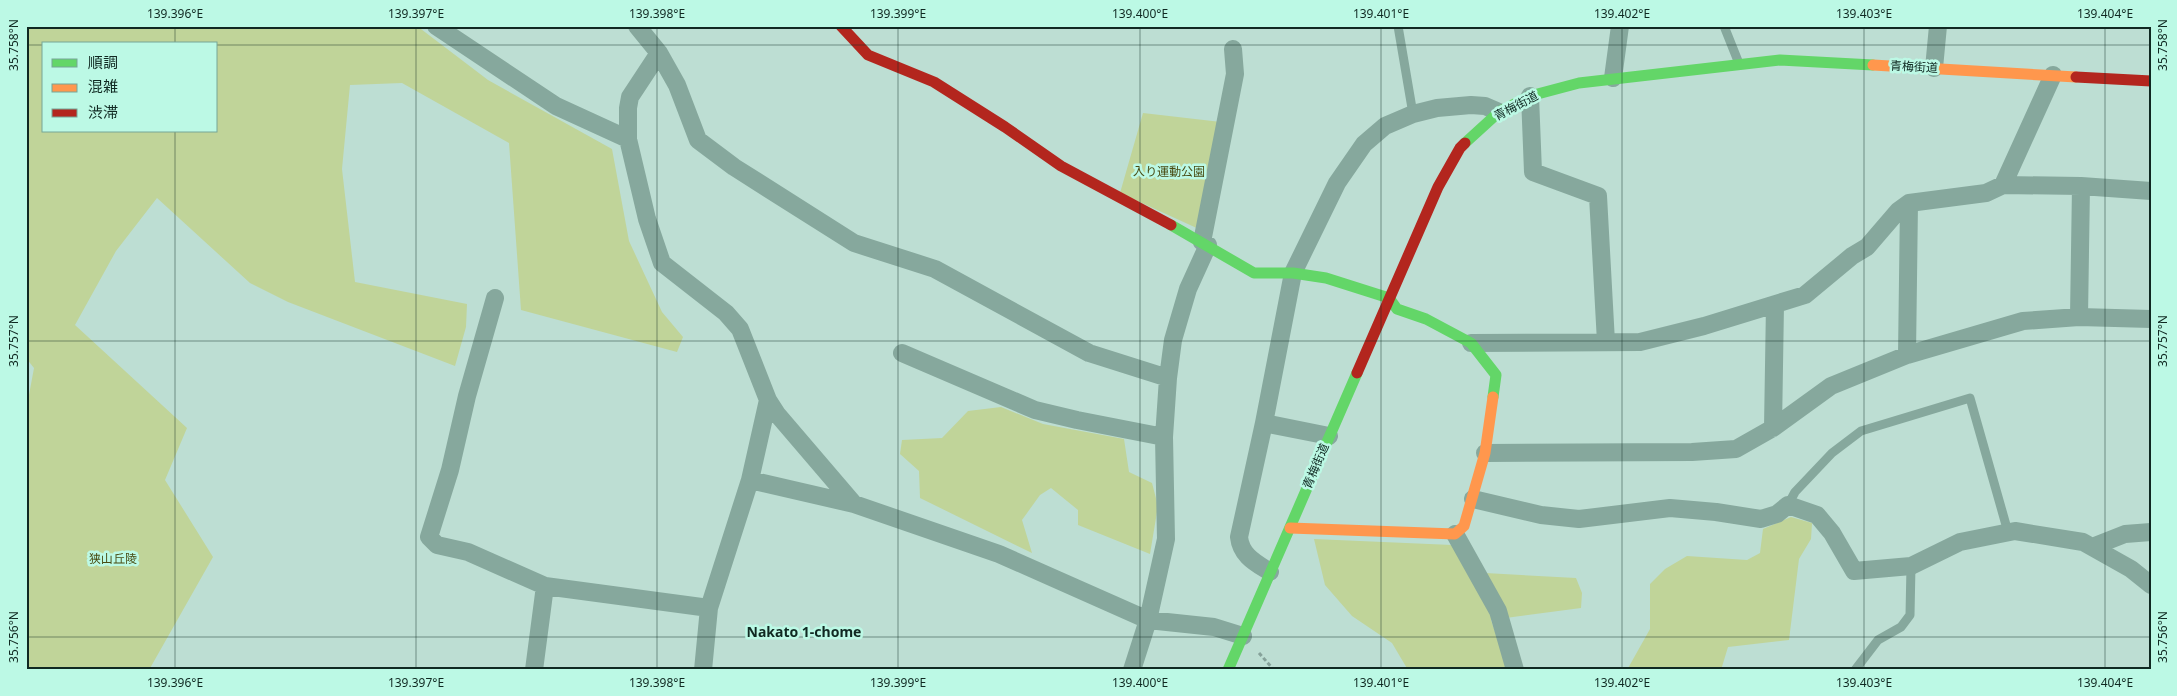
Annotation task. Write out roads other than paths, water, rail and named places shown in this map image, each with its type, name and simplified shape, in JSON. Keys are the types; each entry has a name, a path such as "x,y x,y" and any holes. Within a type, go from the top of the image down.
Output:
{"main road":[{"path":"841,26 868,55 934,82 999,122 1061,166 1205,244 1254,273 1293,273 1326,278 1359,287 1389,298 1397,309 1426,319 1472,343 1496,375 1486,453 1464,526 1455,534 1290,528"},
{"name":"青梅街道","path":"1228,670 1389,298 1451,162 1472,135 1500,112 1530,96 1564,86 1613,78 1739,63 1791,60 2151,81"}],"street":[{"path":"436,26 556,106 628,139"},
{"path":"637,26 659,53 677,85 698,140 766,187 854,243 935,269 1089,353 1168,378"},
{"path":"1613,78 1620,26"},
{"path":"1934,68 1938,26"},
{"path":"1132,670 1148,620 1166,539 1164,437 1168,378 1174,340 1188,289 1205,244 1239,70 1233,49"},
{"path":"659,53 630,97 628,139 647,219 662,263 726,313 740,329 768,400 777,414 854,504"},
{"path":"2003,185 2053,75"},
{"path":"1530,96 1534,172 1598,196 1606,342"},
{"path":"1270,572 1245,554 1240,545 1239,537 1264,423 1293,273 1337,182 1364,144 1385,126 1413,114 1438,108 1471,105 1485,106 1500,112"},
{"path":"1472,343 1640,342 1704,326 1805,295 1852,256 1867,247 1898,211 1909,203 1986,193 2003,185 2081,186 2151,191"},
{"path":"2079,318 2081,186"},
{"path":"1907,355 1909,203"},
{"path":"495,298 467,396 450,470 429,537 437,545 468,552 545,586 709,608"},
{"path":"1773,428 1775,304"},
{"path":"1486,453 1692,452 1736,449 1773,428 1831,386 1907,355 2023,321 2079,318 2151,319"},
{"path":"902,353 1035,410 1164,437"},
{"path":"703,670 709,608 750,480 768,400"},
{"path":"1264,423 1329,436"},
{"path":"750,480 854,504 999,554 1148,620 1214,627 1243,636"},
{"path":"1473,499 1541,515 1579,519 1670,508 1762,519 1777,514 1788,505 1817,515 1832,533 1854,571 1911,566 1960,542 2015,531 2083,542 2131,569 2151,585"},
{"path":"2092,548 2125,534 2151,532"},
{"path":"1455,534 1498,611 1514,670"},
{"path":"534,670 545,586"}],"lane":[{"path":"1398,26 1413,114"},
{"path":"1724,26 1739,63"},
{"path":"1788,505 1794,492 1832,453 1861,432 1970,398 2008,532"},
{"path":"1855,670 1878,640 1901,626 1910,615 1911,566"}],"district":[{"name":"Nakato 1-chome","path":"804,632"}],"park label":[{"name":"入り運動公園","path":"1169,172"},
{"name":"狭山丘陵","path":"113,559"}]}
